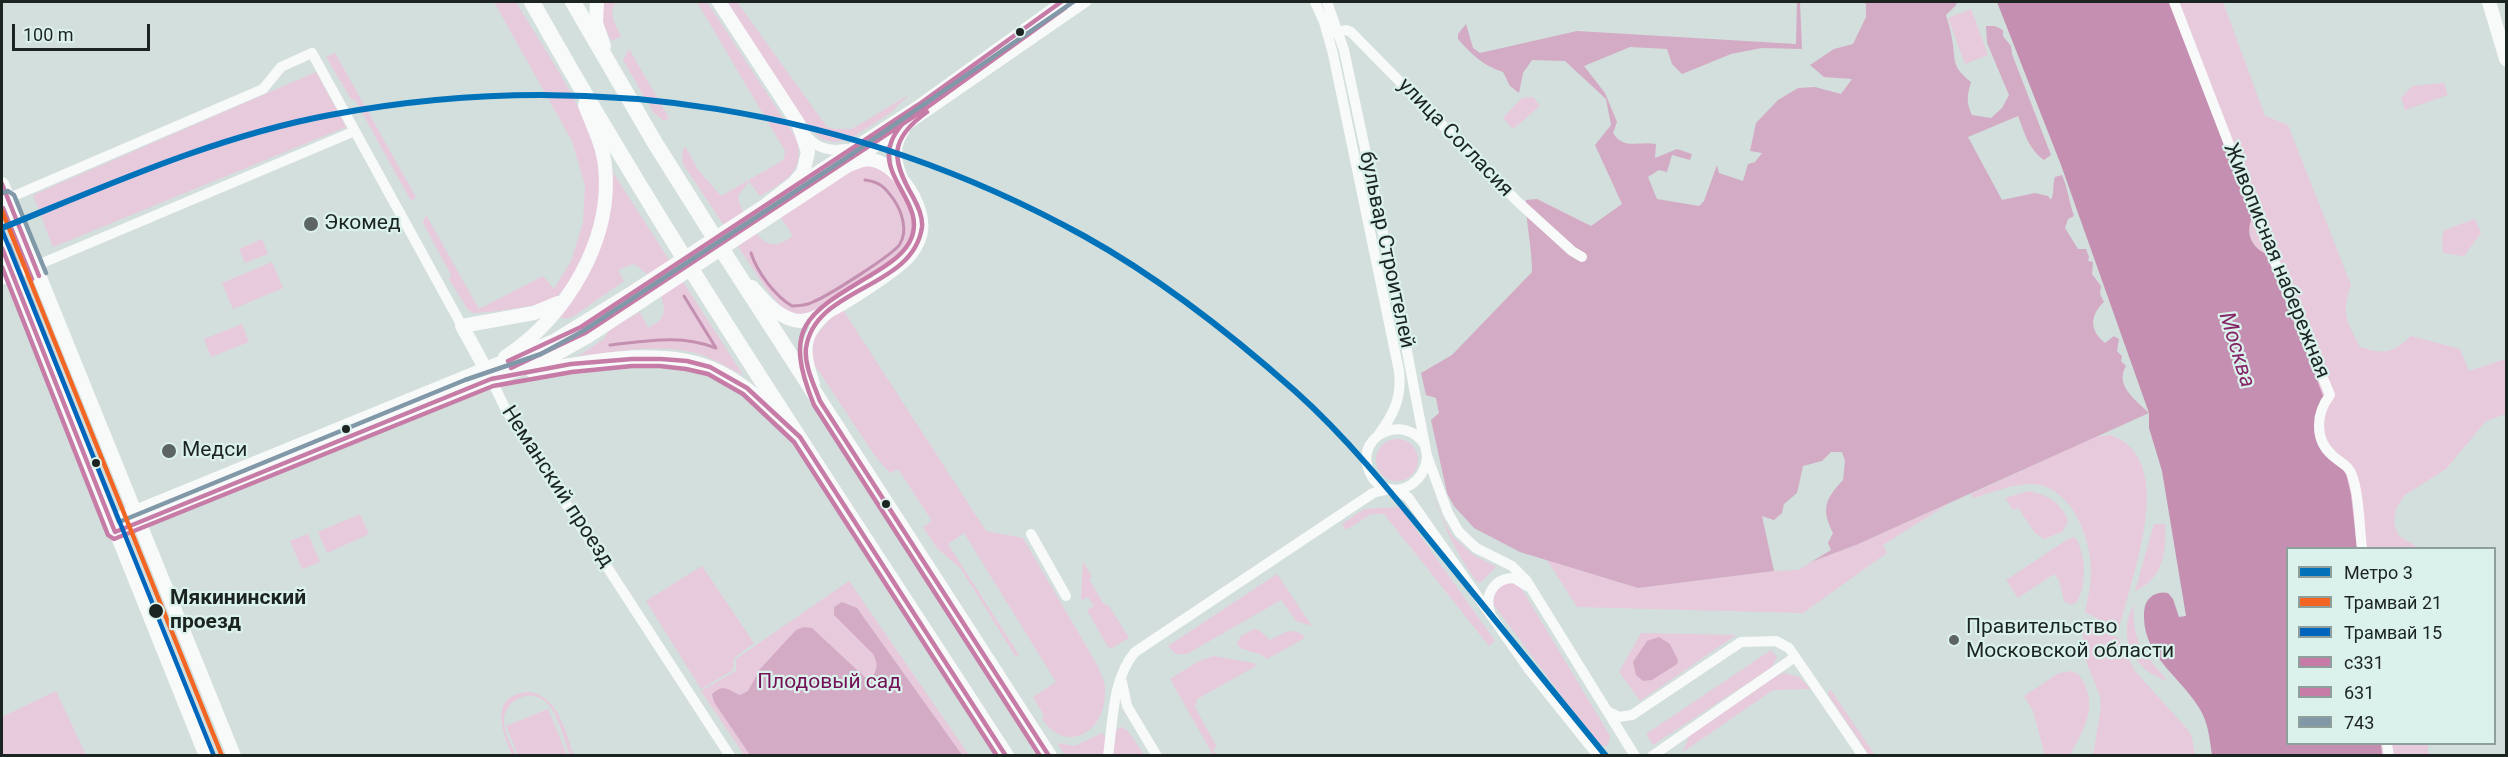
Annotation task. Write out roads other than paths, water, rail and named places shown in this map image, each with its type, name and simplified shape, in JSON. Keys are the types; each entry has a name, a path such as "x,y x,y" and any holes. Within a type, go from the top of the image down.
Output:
{"highway":[{"path":"532,2 630,171 1006,756"},
{"path":"573,2 726,256 1049,756"}],"main road":[{"path":"597,2 596,23 614,73"},
{"path":"719,2 798,123 808,152 803,172 769,210"},
{"path":"2489,2 2506,59"},
{"path":"489,374 537,332 567,295 584,267 602,222 606,185 604,163 575,78"},
{"path":"113,527 489,374 633,299 769,210 861,159 883,164 905,183 922,218 922,228 915,248 899,265 835,308 810,320 800,321 787,318 759,294 726,256"},
{"path":"2,184 4,200 35,266 234,756"},
{"path":"2,248 7,277 113,527 206,756"},
{"path":"462,326 544,310 556,305 567,295"},
{"path":"505,375 544,361 587,337 633,299"},
{"name":"Неманский проезд","path":"462,326 489,374"},
{"path":"554,341 542,352 544,361 556,368"},
{"path":"489,374 505,375 645,358 668,358 699,364 718,371 743,385 800,437"}],"street":[{"path":"769,210 860,142 918,105 1061,2"},
{"path":"847,166 1086,2"},
{"name":"бульвар Строителей","path":"1315,2 1327,35 1354,153 1400,383 1394,412 1368,448 1367,466 1376,481 1408,497 1494,622 1598,756"},
{"name":"бульвар Строителей","path":"1328,2 1338,30 1394,280 1426,451 1448,513 1459,532 1482,552 1512,566 1526,580 1635,756"},
{"name":"Живописная набережная","path":"2174,2 2271,253 2330,395 2320,410 2318,428 2329,452 2349,466 2357,500 2362,547"},
{"path":"1327,35 1338,30"},
{"name":"улица Согласия","path":"1338,30 1351,32 1518,202 1572,251 1582,257"},
{"name":"Неманский проезд","path":"4,200 263,89 280,67 312,53 462,326"},
{"path":"798,123 807,137 826,150 846,149 860,142"},
{"path":"905,183 899,168 896,148 903,131 910,123"},
{"path":"7,277 355,130"},
{"path":"820,401 806,350 814,327 835,308"},
{"name":"Неманский проезд","path":"489,374 506,408 555,487 730,756"},
{"path":"1108,756 1116,696 1122,675 1129,659 1140,648 1380,489 1393,489 1416,483 1423,476 1426,451 1414,433 1405,429 1387,430 1379,434"},
{"path":"1030,534 1066,596"},
{"name":"бульвар Строителей","path":"1494,622 1488,607 1488,597 1492,588 1500,581 1509,578 1519,580 1536,595"},
{"path":"1600,702 1613,715 1625,717 1632,715 1741,642 1776,641 1783,643 1795,657 1863,756"},
{"path":"1652,756 1795,657"},
{"path":"1122,675 1127,706 1157,756"},
{"path":"1539,682 1590,756"}],"water":[{"name":"Москва","path":"1997,2 2170,2 2253,216 2249,228 2251,240 2258,249 2269,255 2324,398 2315,420 2314,430 2319,448 2325,456 2345,469 2351,495 2357,547 2286,547 2286,745 2381,745 2382,755 2212,755 2203,715 2151,646 2144,618 2145,606 2150,598 2160,593 2168,593 2173,599 2179,617 2186,616 2162,471 2149,428 2149,413 2061,165"}],"waterway":[{"path":"751,253 767,283 792,306 812,302 860,274 895,249 900,244 904,233 902,216 891,195 875,182 865,180"},
{"path":"610,345 651,340 677,340 716,348 684,296"}],"metro line":[{"name":"3","path":"2,228 163,163 246,135 330,115 428,101 525,95 622,98 718,109 812,129 905,156 996,192 1112,252 1194,308 1271,370 1337,432 1376,476 1606,756"}],"tram line":[{"name":"21","path":"2,211 222,756"},
{"name":"15","path":"2,230 214,756"}],"place":[{"name":"Экомед","path":"311,224"},
{"name":"Медси","path":"169,451"},
{"name":"Мякининский проезд","path":"156,611"},
{"name":"Правительство Московской области","path":"1954,640"}],"park label":[{"name":"Плодовый сад","path":"829,683"}]}
